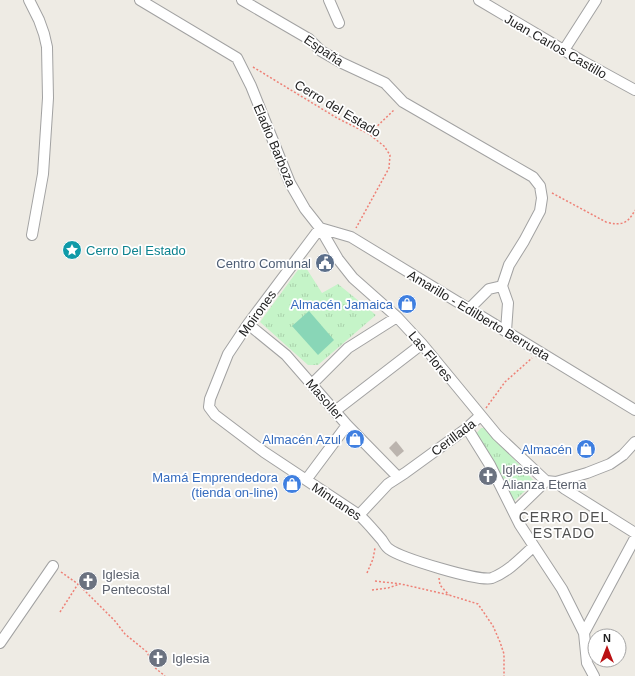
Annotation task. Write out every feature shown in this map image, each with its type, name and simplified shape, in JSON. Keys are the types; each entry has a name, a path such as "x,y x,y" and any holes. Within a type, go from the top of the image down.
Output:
{"street":[{"path":"29,0 44,34 48,98 43,174 32,235"},
{"name":"Eladio Barboza","path":"140,0 237,58 251,86 290,183 305,209 320,228"},
{"name":"España","path":"242,0 308,39 321,51 386,84 403,102 533,178 540,186"},
{"path":"329,0 339,23"},
{"name":"Juan Carlos Castillo","path":"479,0 582,61 635,90"},
{"path":"564,50 596,0"},
{"path":"506,331 508,303 502,286 509,265 540,211 542,198 540,186"},
{"name":"Amarillo - Edilberto Berrueta","path":"320,228 351,236 635,410"},
{"name":"Las Flores","path":"320,228 338,259 353,278 397,317 422,344 497,435 551,481 635,532"},
{"name":"Moirones","path":"209,407 210,400 228,354 248,324 320,228"},
{"path":"470,308 488,289 502,286"},
{"path":"312,384 348,348 397,317"},
{"name":"Masoller","path":"248,324 286,355 335,411 398,477"},
{"path":"335,411 422,344"},
{"name":"Minuanes","path":"209,407 215,415 227,425 264,452 359,515 366,521 390,550 415,561 482,579 490,578 504,572 533,547"},
{"name":"Cerillada","path":"359,515 388,484 467,428 480,416"},
{"path":"306,480 347,424"},
{"path":"467,428 490,465 520,525 533,547 562,589 584,633 587,663 594,676"},
{"path":"514,512 551,481 587,473 610,464 623,455 635,442"},
{"path":"584,633 635,538"},
{"path":"0,643 53,566"}],"path":[{"name":"Cerro del Estado","path":"250,66 337,118 369,134 384,146 390,155 389,168 351,236"},
{"path":"369,134 403,102"},
{"path":"540,186 606,222 615,224 626,222 631,218 635,210"},
{"name":"Cerillada","path":"480,416 505,382 540,352"},
{"path":"367,574 373,559 376,545 375,532"},
{"path":"53,566 78,584 115,621 125,634 147,652 154,667 165,676"},
{"path":"437,568 440,585 449,595"},
{"path":"375,581 401,584 449,595 478,604 494,626 504,654 504,676"},
{"path":"60,612 78,584"},
{"path":"372,590 388,588 401,584"}],"green space":[{"path":"303,263 322,293 338,284 376,315 318,365 308,365 260,322"},
{"path":"309,311 334,340 318,355 292,326"},
{"path":"481,428 485,428 535,482 514,501 475,435"}],"building":[{"path":"396,441 404,451 397,457 389,448"}],"place":[{"name":"Cerro Del Estado","path":"72,250"},
{"name":"Centro Comunal","path":"325,263"},
{"name":"Almacén Jamaica","path":"407,304"},
{"name":"Almacén Azul","path":"355,439"},
{"name":"Almacén","path":"586,449"},
{"name":"Iglesia Alianza Eterna","path":"488,476"},
{"name":"Mamá Emprendedora (tienda on-line)","path":"292,484"},
{"name":"Iglesia Pentecostal","path":"88,581"},
{"name":"Iglesia","path":"158,658"}],"district":[{"name":"CERRO DEL ESTADO","path":"564,526"}]}
